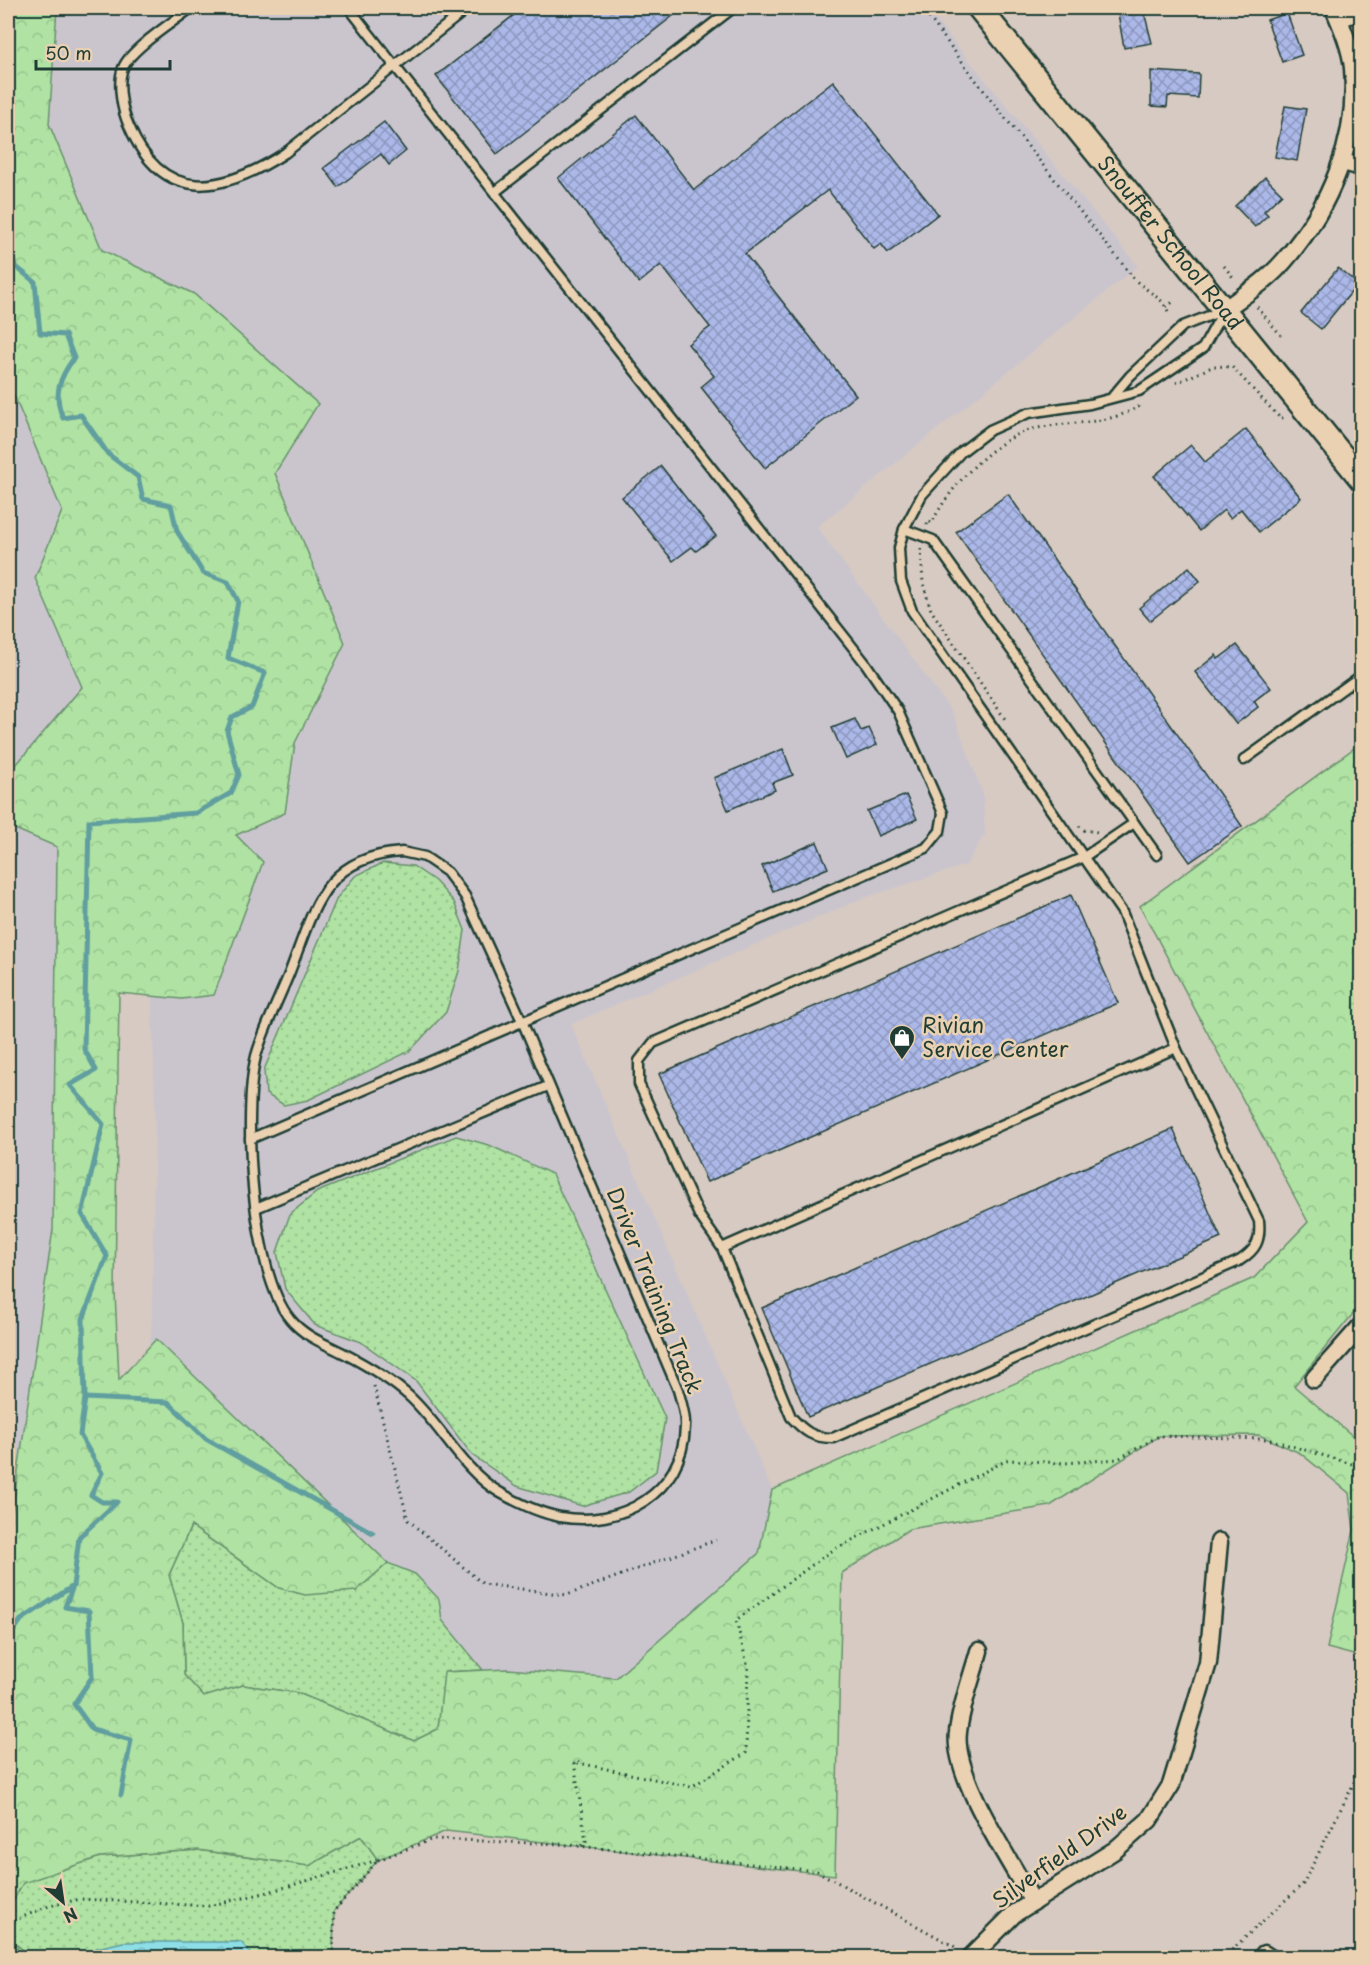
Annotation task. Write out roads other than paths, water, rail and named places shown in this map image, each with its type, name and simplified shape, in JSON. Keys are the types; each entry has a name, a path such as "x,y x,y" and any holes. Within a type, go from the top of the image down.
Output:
{"main road":[{"name":"Snouffer School Road","path":"979,8 1362,480"}],"street":[{"path":"1224,310 1283,263 1306,232 1334,185 1350,127 1353,89 1353,67 1337,14 1362,10"},
{"path":"1341,162 1362,167"},
{"path":"1314,1379 1362,1325"},
{"name":"Silverfield Drive","path":"971,1957 1014,1914 1115,1850 1149,1820 1171,1785 1208,1664 1219,1542"},
{"path":"979,1651 957,1733 960,1760 972,1792 1033,1902"}],"lane":[{"path":"191,8 135,53 123,67 121,90 125,118 136,145 150,164 172,179 195,184 222,184 257,171 285,153 468,8"},
{"path":"250,1139 926,848 940,831 943,813 898,711 866,664 349,8"},
{"path":"495,192 733,8"},
{"path":"1113,396 1130,376 1183,326 1224,310"},
{"path":"1134,823 1084,857 653,1043 639,1061 639,1084 699,1215 722,1248 791,1417 804,1431 817,1438 833,1438 1239,1261 1252,1252 1260,1238 1259,1221 1176,1048 1122,912 1084,857 912,611 901,581 899,548 904,529 922,495 961,452 990,430 1028,413 1090,404 1113,396 1139,391 1203,348 1224,310"},
{"path":"904,529 933,540 1157,855"},
{"path":"1244,760 1362,675"},
{"name":"Driver Training Track","path":"402,852 425,857 447,872 465,896 522,1021 548,1086 678,1390 686,1426 682,1452 671,1478 656,1494 635,1508 613,1516 591,1520 560,1517 530,1508 497,1490 470,1467 422,1408 396,1384 369,1367 308,1337 290,1319 277,1300 268,1278 256,1208 250,1139 250,1099 257,1055 313,913 333,878 351,863 376,854 402,852"},
{"path":"722,1248 1176,1048"},
{"path":"256,1208 548,1086"}],"water":[{"path":"123,1942 241,1942 254,1957 84,1957 97,1948"}],"waterway":[{"path":"8,242 15,266 35,282 40,333 65,335 74,358 59,387 58,402 63,418 81,415 108,454 138,477 143,499 171,505 177,531 203,573 228,582 238,601 228,658 265,673 252,707 232,717 227,731 239,775 231,793 196,813 89,821 84,1049 96,1070 70,1085 103,1124 82,1214 107,1256 83,1319 85,1398 80,1435 102,1473 91,1495 102,1502 117,1502 79,1537 73,1586 21,1620 8,1639"},
{"path":"85,1398 168,1402 206,1439 373,1533"},
{"path":"73,1586 65,1607 89,1611 92,1677 74,1704 92,1729 131,1740 121,1795"}],"place":[{"name":"Rivian Service Center","path":"902,1061"}]}
